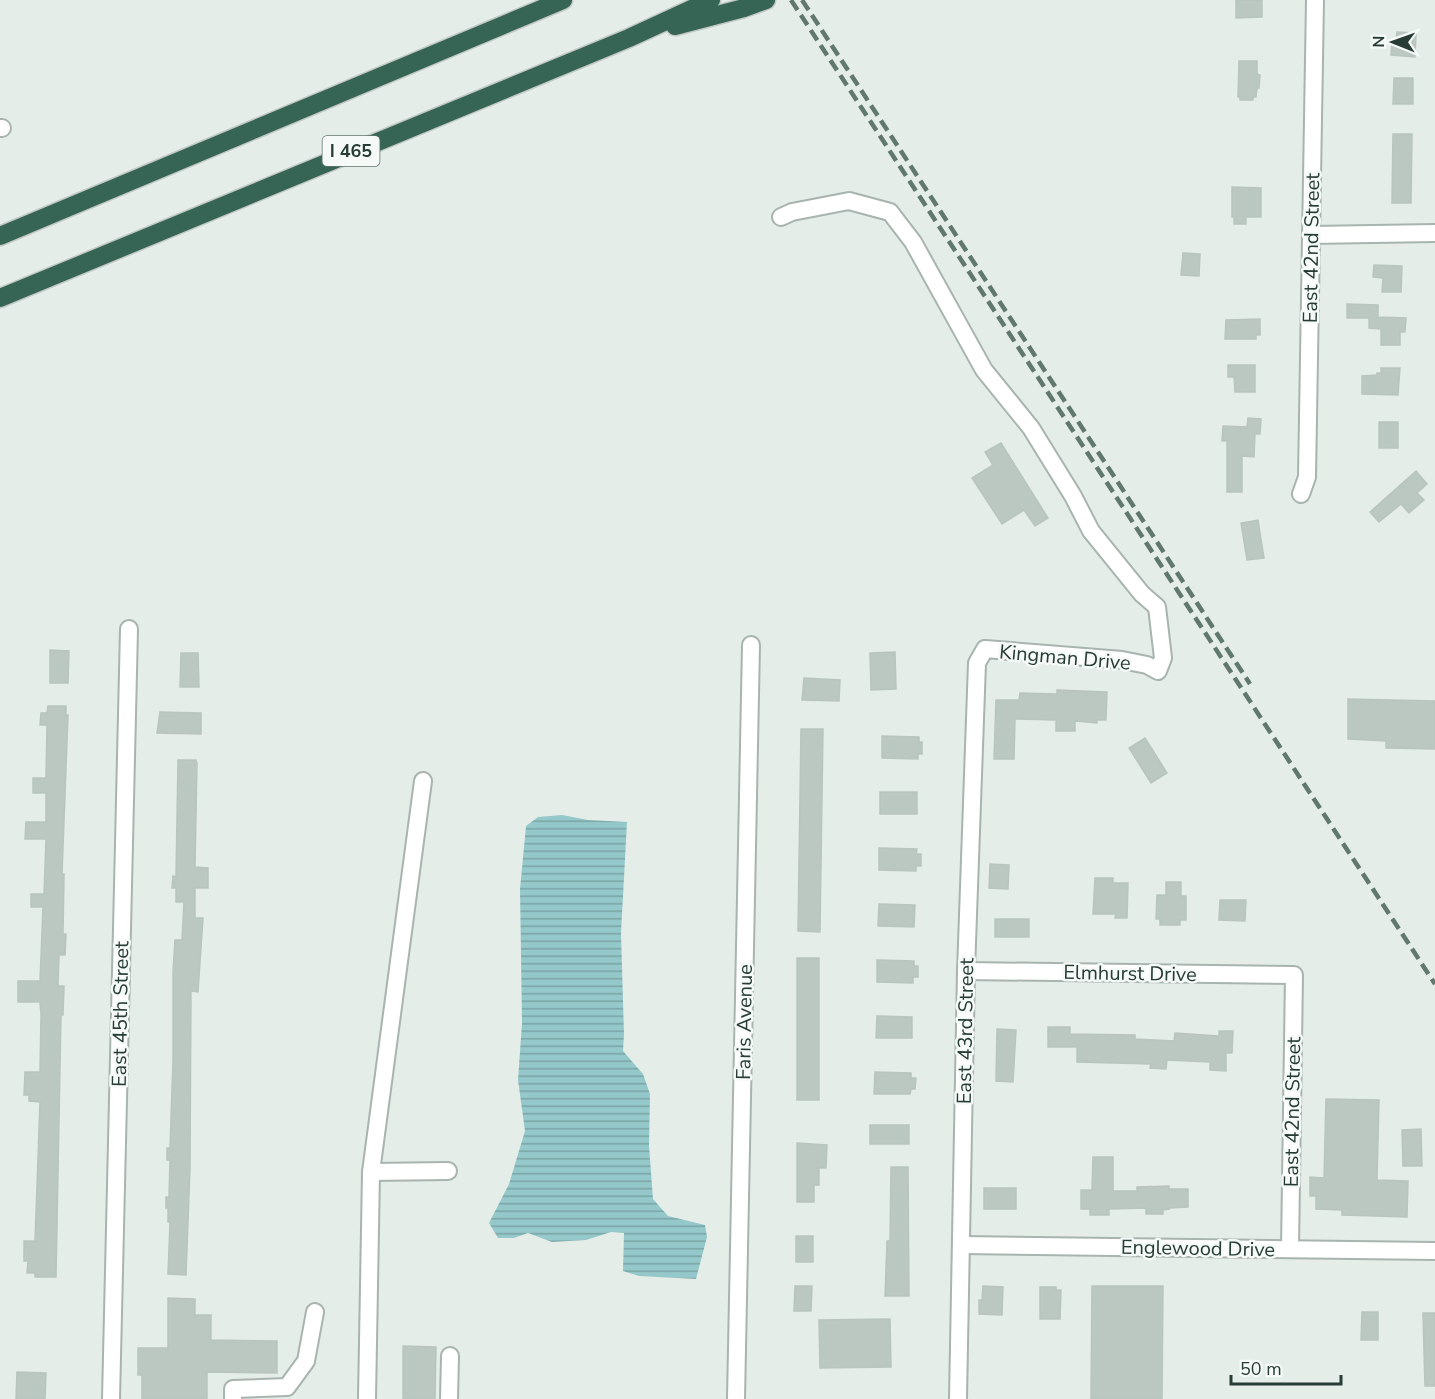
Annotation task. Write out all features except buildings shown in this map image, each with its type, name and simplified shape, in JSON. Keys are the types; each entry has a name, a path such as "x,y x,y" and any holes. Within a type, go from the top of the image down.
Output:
{"highway":[{"path":"495,28 551,0"},
{"path":"0,236 564,0"},
{"name":"I 465","path":"0,298 629,38 711,0"},
{"path":"629,38 744,8 766,0"}],"street":[{"name":"East 42nd Street","path":"1301,494 1307,477 1315,0"},
{"name":"Kingman Drive","path":"781,217 792,212 849,201 890,212 913,242 984,369 1031,428 1073,496 1091,531 1142,594 1157,607 1163,658 1158,671 1147,665 1122,660 985,649 977,663"},
{"path":"1311,235 1435,233"},
{"name":"East 45th Street","path":"111,1399 129,629"},
{"name":"Faris Avenue","path":"736,1399 751,645"},
{"name":"East 43rd Street","path":"958,1399 966,971 977,663"},
{"path":"366,1399 371,1172 423,781"},
{"name":"Elmhurst Drive","path":"966,971 1294,975"},
{"name":"East 42nd Street","path":"1290,1249 1294,975"},
{"path":"371,1172 448,1172"},
{"name":"Englewood Drive","path":"961,1245 1435,1251"},
{"path":"233,1399 233,1389 287,1387 306,1361 315,1312"},
{"path":"449,1399 450,1356"}],"water":[{"path":"562,815 588,820 627,822 621,933 623,1051 643,1074 650,1094 649,1146 653,1199 668,1216 705,1225 707,1237 696,1279 639,1276 623,1271 624,1233 611,1232 586,1240 552,1242 528,1233 514,1238 498,1238 489,1223 509,1184 525,1131 518,1080 522,1023 520,889 526,826 538,817"}],"railway":[{"path":"791,0 1435,984"},
{"path":"802,0 1250,684"}]}
